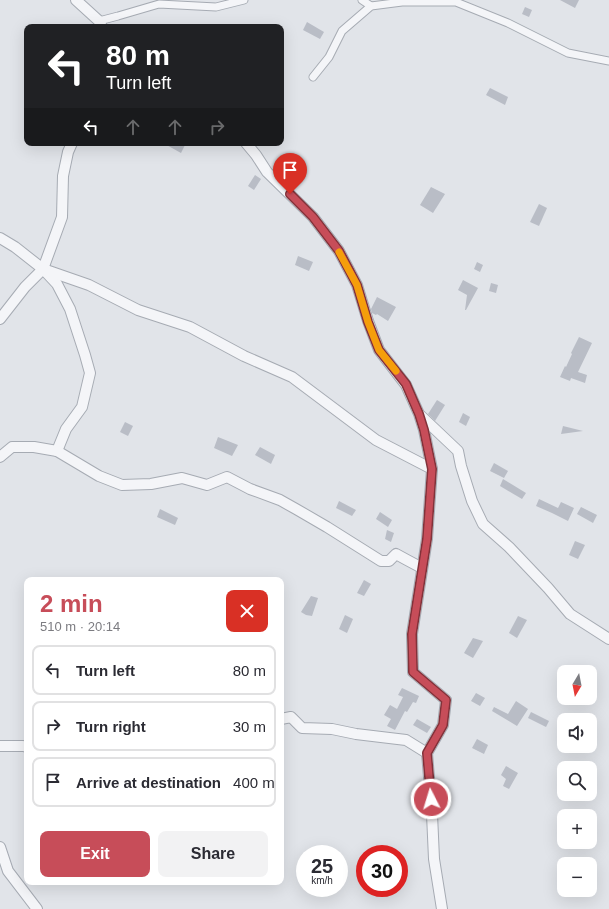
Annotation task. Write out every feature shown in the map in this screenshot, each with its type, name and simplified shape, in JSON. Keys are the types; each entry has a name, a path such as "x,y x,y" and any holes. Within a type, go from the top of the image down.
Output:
{"street":[{"path":"76,0 101,24 118,16 159,4 216,7 244,0"},
{"path":"362,0 371,6"},
{"path":"313,77 329,57 342,31 371,6 402,2 456,2 508,23 568,53 609,60"},
{"path":"0,319 25,287 44,269 62,217 64,176 68,152 71,146"},
{"path":"248,146 267,172 313,217 339,251 357,285 368,322 379,350 406,384 424,430 432,469 427,539 412,634 413,672 446,700 443,725 427,753 434,860 442,909"},
{"path":"0,238 15,247 44,269 57,284 70,309 86,355 90,373 82,407 66,430 57,451"},
{"path":"44,269 89,285 138,310 190,327 244,356 292,377 376,440 432,469"},
{"path":"419,414 458,451 472,501 483,524 509,547 548,588 570,614 609,639"},
{"path":"0,457 12,447 34,447 57,451 99,476 122,485 151,484 182,478 207,485 227,477 250,489 280,500 381,561 389,561 396,554 422,568"},
{"path":"284,718 291,717 302,728 332,729 356,734 406,740 427,753"},
{"path":"0,746 24,746"},
{"path":"0,847 8,871 37,909"}],"building":[{"path":"560,0 579,0 575,8"},
{"path":"525,7 532,10 529,17 522,14"},
{"path":"307,22 324,32 320,39 303,30"},
{"path":"490,88 508,97 505,105 486,95"},
{"path":"168,146 184,146 181,153"},
{"path":"255,175 261,179 254,190 248,186"},
{"path":"431,187 445,194 433,213 420,205"},
{"path":"539,204 547,208 539,226 530,222"},
{"path":"298,256 313,262 309,271 295,265"},
{"path":"477,262 483,265 480,272 474,269"},
{"path":"463,280 478,288 466,310 467,295 458,290"},
{"path":"491,283 498,285 496,293 489,291"},
{"path":"377,297 396,307 388,321 377,314 372,313 371,309"},
{"path":"579,337 592,343 578,372 587,375 585,383 571,378 570,381 560,377"},
{"path":"437,400 445,405 435,421 428,414"},
{"path":"463,413 470,417 466,426 459,422"},
{"path":"125,422 133,426 128,436 120,432"},
{"path":"563,426 583,431 561,434"},
{"path":"218,437 238,445 232,456 214,448"},
{"path":"260,447 275,455 271,464 255,455"},
{"path":"494,463 508,471 504,478 490,471"},
{"path":"503,479 526,493 522,499 500,486"},
{"path":"539,499 558,508 561,502 574,508 568,521 536,506"},
{"path":"339,501 356,510 352,516 336,508"},
{"path":"581,507 597,515 593,523 577,514"},
{"path":"160,509 178,518 175,525 157,517"},
{"path":"380,512 392,520 388,527 376,519"},
{"path":"387,530 394,533 391,542 385,539"},
{"path":"575,541 585,545 578,559 569,555"},
{"path":"364,580 371,584 364,596 357,593"},
{"path":"311,596 318,598 312,616 301,612"},
{"path":"345,615 353,619 347,633 339,629"},
{"path":"518,616 527,620 517,638 509,633"},
{"path":"473,638 483,641 473,658 464,653"},
{"path":"402,688 419,696 416,703 413,702 407,712 405,711 395,730 387,726 391,719 384,715 390,705 397,709 403,697 398,695"},
{"path":"476,693 485,698 480,706 471,701"},
{"path":"516,701 528,709 517,726 492,711 494,707 508,714"},
{"path":"531,712 549,721 546,727 528,718"},
{"path":"417,719 431,727 427,733 413,725"},
{"path":"477,739 488,745 484,754 472,748"},
{"path":"506,766 518,773 509,789 503,786 506,779 501,775"}],"slow traffic":[{"path":"339,252 357,285 368,322 379,350 396,371"}],"route":[{"path":"290,194 313,217 339,251 357,285 368,322 379,350 406,384 424,430 432,469 427,539 412,634 413,672 446,700 443,725 427,753 431,799"}]}
